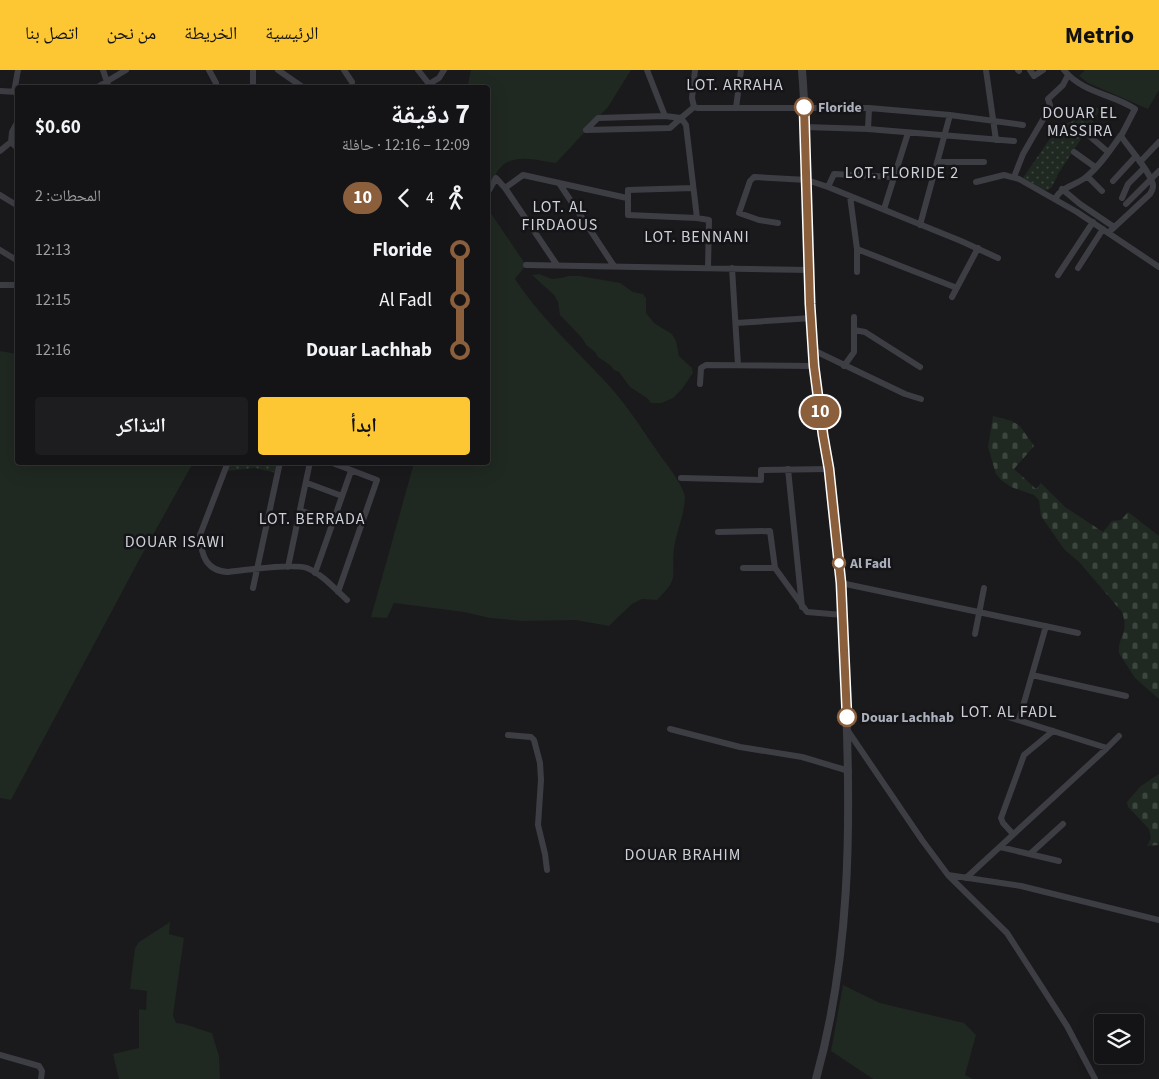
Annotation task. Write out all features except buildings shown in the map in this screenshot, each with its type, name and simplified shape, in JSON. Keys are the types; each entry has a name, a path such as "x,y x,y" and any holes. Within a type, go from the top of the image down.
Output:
{"street":[{"path":"17,85 18,70"},
{"path":"103,70 108,84 126,70"},
{"path":"209,70 216,85"},
{"path":"253,70 253,85"},
{"path":"278,70 301,85"},
{"path":"344,70 352,82"},
{"path":"418,70 428,84 434,82 443,72"},
{"path":"647,70 665,116"},
{"path":"694,107 692,98 695,70"},
{"path":"736,108 741,70"},
{"path":"802,70 814,366 829,469 841,583 849,771 849,820 842,932 831,1022 816,1079"},
{"path":"986,70 996,140"},
{"path":"1030,70 1034,76 1043,70"},
{"path":"438,85 443,72"},
{"path":"1014,177 1049,108 1048,99 1063,85 1066,72 1078,83 1089,89 1135,108 1135,112 1121,135 1095,167 1079,182 1062,189 1055,198"},
{"path":"0,91 15,92"},
{"path":"697,218 686,125 681,118 665,116 598,118 586,130 670,128 681,118 694,107 869,108 1023,124"},
{"path":"868,129 869,108"},
{"path":"920,224 950,116"},
{"path":"0,150 11,142 12,132 15,126"},
{"path":"805,127 868,129 1014,141"},
{"path":"884,209 908,133"},
{"path":"1086,133 1108,152"},
{"path":"1078,268 1105,231 1114,227 1150,194 1153,185 1144,168 1121,135"},
{"path":"11,142 15,146"},
{"path":"1113,181 1159,142"},
{"path":"1074,152 1095,167"},
{"path":"938,162 984,162"},
{"path":"1144,168 1128,184 1124,201 1159,171"},
{"path":"828,187 834,174 894,176"},
{"path":"504,188 523,175 627,198"},
{"path":"976,182 1004,175 1014,177 1055,198 1159,267"},
{"path":"1087,176 1102,191"},
{"path":"778,223 759,220 739,213 750,181 754,177 807,180 884,209 998,258"},
{"path":"490,188 496,178 558,265"},
{"path":"559,184 614,266"},
{"path":"693,188 628,190 628,216 709,220 708,268"},
{"path":"1062,189 1114,227"},
{"path":"0,195 15,204"},
{"path":"850,196 857,249 857,272"},
{"path":"1058,276 1093,222"},
{"path":"952,297 978,248"},
{"path":"857,249 957,288"},
{"path":"0,250 15,259"},
{"path":"526,265 810,270"},
{"path":"732,268 738,365"},
{"path":"0,285 15,285"},
{"path":"844,366 854,352 854,317"},
{"path":"736,323 812,318"},
{"path":"854,330 865,332 920,367"},
{"path":"813,350 905,394 922,399"},
{"path":"700,384 701,368 706,365 814,366"},
{"path":"227,465 200,535 200,546 211,567 218,571 288,567 305,568 315,572 347,600"},
{"path":"253,588 279,465"},
{"path":"288,567 310,465"},
{"path":"337,465 376,480 338,592"},
{"path":"788,469 802,607"},
{"path":"681,478 761,480 761,470 829,469"},
{"path":"315,572 335,522 351,471"},
{"path":"307,483 342,496"},
{"path":"301,511 335,522"},
{"path":"718,532 770,531 775,568 802,607 807,612 843,615"},
{"path":"742,568 775,568"},
{"path":"841,583 1078,633"},
{"path":"976,634 984,588"},
{"path":"1019,720 1046,626"},
{"path":"1032,675 1126,696"},
{"path":"999,714 1107,748"},
{"path":"670,729 734,746 802,757 849,771"},
{"path":"848,731 948,875 1007,933 1067,1026 1095,1079"},
{"path":"1013,834 1003,823 1002,818 1024,755 1053,731"},
{"path":"508,735 531,737 536,746 540,762 541,780 538,825 547,870"},
{"path":"966,878 1119,736"},
{"path":"1030,854 1063,824"},
{"path":"1000,847 1060,861"},
{"path":"948,875 1037,890 1159,920"},
{"path":"0,1055 39,1066 42,1071 42,1079"}],"green space":[{"path":"471,70 631,70 608,107 556,163 527,159 512,160 498,170 490,187 490,85 468,85"},
{"path":"1085,70 1159,70 1159,90 1148,109 1088,83 1079,76"},
{"path":"1091,105 1100,110 1058,174 1052,187 1044,190 1023,178 1060,124 1073,121"},
{"path":"490,212 526,265 515,279 537,309 620,398 672,472 684,493 684,509 674,549 672,582 657,600 642,599 632,604 609,626 575,620 523,621 490,618 464,612 394,603 387,618 371,617 413,465 490,465"},
{"path":"539,274 552,279 580,276 620,283 633,292 643,294 646,298 646,313 654,323 672,334 676,341 679,356 692,368 693,373 682,389 673,398 662,403 651,403 647,398 630,387 619,372 598,357 560,315 558,302 554,295 532,275"},
{"path":"0,351 15,354 15,465 192,465 11,800 0,798"},
{"path":"993,416 1012,421 1020,426 1034,446 1014,469 1036,489 1041,483 1065,507 1103,532 1112,521 1121,520 1128,512 1159,536 1159,699 1135,678 1119,653 1125,626 1122,612 1080,563 1064,549 1041,516 1039,500 1034,495 1011,487 996,474 988,447"},
{"path":"228,465 279,465 277,473 255,468 226,471"},
{"path":"1159,774 1159,845 1147,846 1151,838 1149,829 1128,807 1127,802 1141,786"},
{"path":"170,922 169,934 184,938 173,1015 176,1023 212,1033 219,1056 220,1079 119,1079 113,1054 139,1048 139,1009 146,1010 147,991 130,989 135,948 139,942"},
{"path":"843,985 880,1003 964,1023 976,1035 965,1075 973,1079 873,1079 831,1051"}],"bus line":[{"name":"10","path":"804,107 810,304 814,366 829,469 841,583 847,717"}],"place":[{"name":"Floride","path":"804,107"},
{"name":"Al Fadl","path":"839,563"},
{"name":"Douar Lachhab","path":"847,717"}],"district":[{"name":"LOT. ARRAHA","path":"735,84"},
{"name":"DOUAR EL MASSIRA","path":"1080,121"},
{"name":"LOT. FLORIDE 2","path":"902,172"},
{"name":"LOT. AL FIRDAOUS","path":"560,215"},
{"name":"LOT. BENNANI","path":"697,236"},
{"name":"LOT. BERRADA","path":"312,518"},
{"name":"DOUAR ISAWI","path":"175,541"},
{"name":"LOT. AL FADL","path":"1009,711"},
{"name":"DOUAR BRAHIM","path":"683,854"}]}
